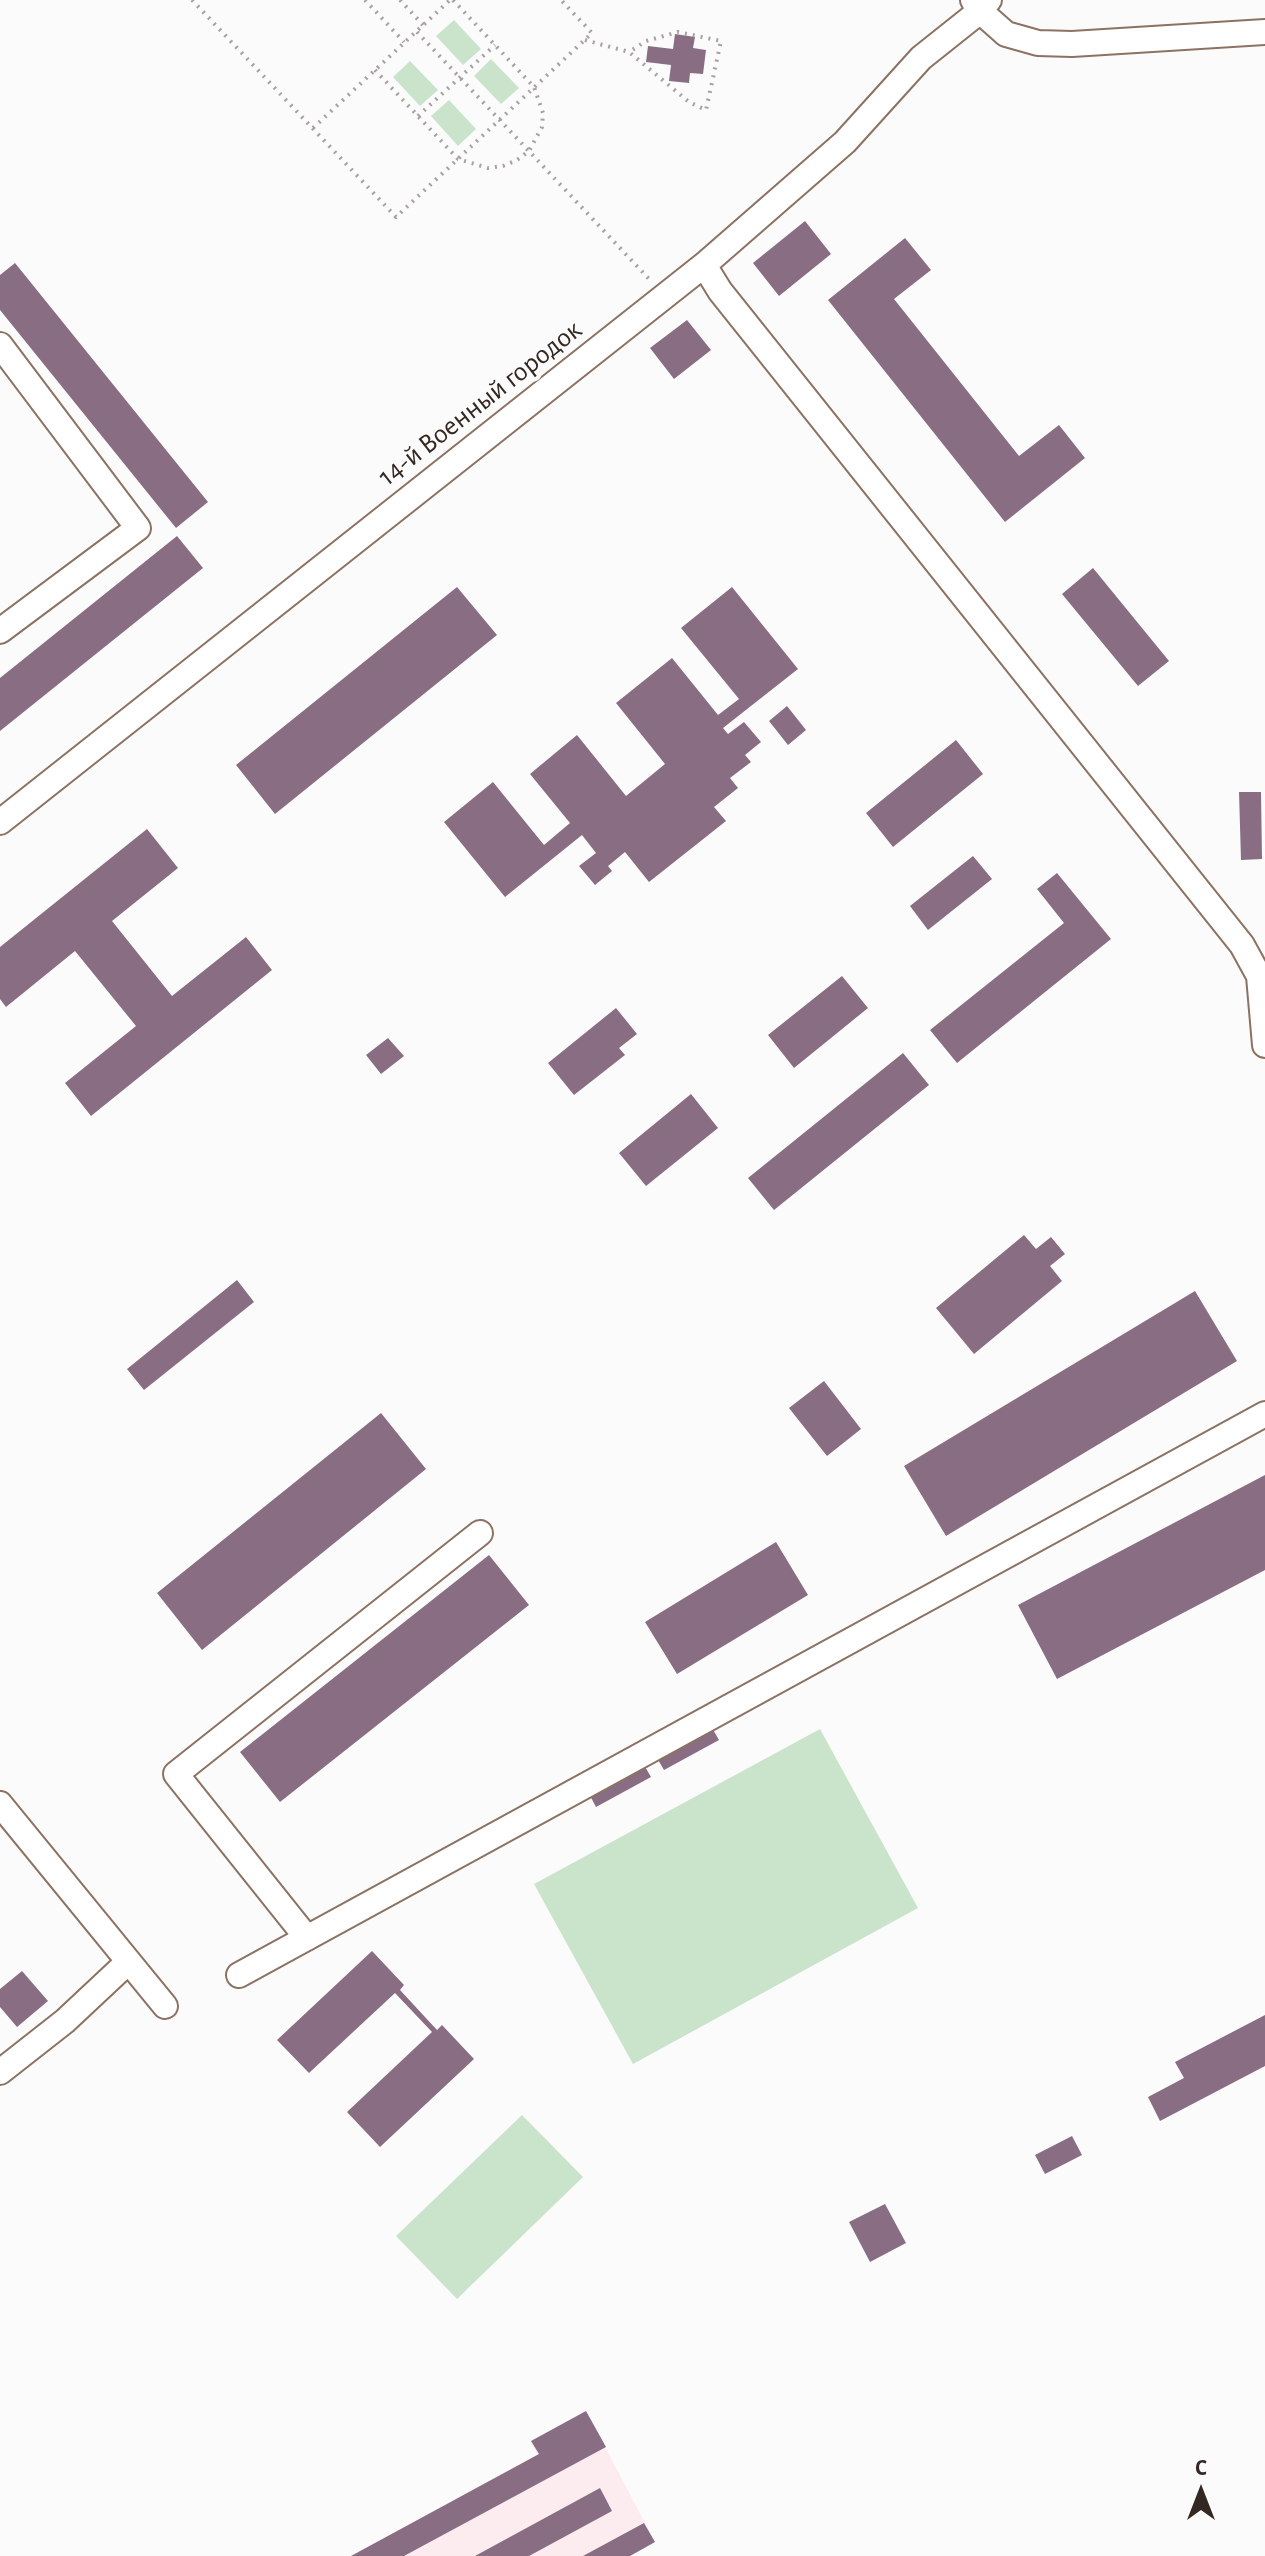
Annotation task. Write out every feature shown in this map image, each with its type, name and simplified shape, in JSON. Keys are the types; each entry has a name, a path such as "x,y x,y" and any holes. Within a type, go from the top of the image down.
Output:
{"street":[{"path":"981,4 1006,34 1038,43 1072,44 1265,32"},
{"name":"14-й Военный городок","path":"0,822 704,265 845,142 921,58 981,4"},
{"path":"704,265 740,316 1242,945 1259,976 1265,1045"},
{"path":"0,345 138,528 0,631"},
{"path":"239,1975 1265,1414"},
{"path":"307,1938 176,1774 480,1533"},
{"path":"0,1804 165,2006"},
{"path":"0,2072 65,2021 128,1962"}],"path":[{"path":"192,0 396,217 592,33 561,0"},
{"path":"365,0 405,42"},
{"path":"400,0 423,25"},
{"path":"313,128 423,25 452,0 534,87 543,113 537,140 529,151 503,166 488,168 458,159 375,70"},
{"path":"417,32 665,295"},
{"path":"585,40 629,52 689,102 706,110 721,41 678,32 646,41 629,52"},
{"path":"418,116 495,45"}],"shaded area":[{"path":"586,2411 655,2542 630,2556 351,2556 538,2455 531,2441"}],"green space":[{"path":"454,20 481,49 463,65 436,36"},
{"path":"491,59 519,88 501,104 474,76"},
{"path":"410,61 438,90 420,106 393,77"},
{"path":"449,100 476,129 458,146 431,116"},
{"path":"820,1729 918,1908 633,2064 534,1884"},
{"path":"522,2115 583,2177 457,2299 396,2236"}],"building":[{"path":"675,34 695,37 693,48 706,50 703,74 690,73 689,83 669,81 671,65 646,62 648,46 673,49"},
{"path":"805,221 831,254 779,296 753,263"},
{"path":"905,238 931,270 894,299 1019,456 1059,425 1085,458 1005,522 828,300"},
{"path":"15,263 208,502 176,528 0,310 0,275"},
{"path":"687,320 711,350 674,379 650,348"},
{"path":"177,536 203,568 0,731 0,678"},
{"path":"1093,568 1169,661 1138,686 1062,594"},
{"path":"457,587 497,635 275,814 236,765"},
{"path":"732,587 798,669 723,728 728,734 744,722 761,742 745,755 751,762 730,778 738,788 714,807 726,821 649,882 625,852 608,866 612,871 595,885 579,866 596,853 582,835 505,897 444,822 493,782 544,845 570,823 530,774 577,735 626,796 665,764 616,703 672,658 718,715 739,699 681,628"},
{"path":"787,706 806,730 788,745 769,721"},
{"path":"956,740 983,774 893,847 866,813"},
{"path":"1239,792 1261,792 1262,859 1241,860"},
{"path":"147,829 178,868 112,921 172,996 246,937 272,970 91,1116 65,1083 136,1026 75,951 6,1007 0,999 0,947"},
{"path":"973,856 992,879 928,930 910,906"},
{"path":"1057,873 1111,939 957,1063 930,1030 1064,923 1037,889"},
{"path":"842,976 868,1008 794,1068 768,1035"},
{"path":"616,1008 637,1034 619,1048 625,1055 574,1095 548,1063"},
{"path":"388,1038 404,1056 381,1074 366,1055"},
{"path":"903,1053 929,1085 774,1210 748,1178"},
{"path":"691,1094 718,1128 646,1186 619,1153"},
{"path":"1024,1235 1036,1249 1051,1237 1065,1254 1050,1266 1062,1281 974,1354 936,1308"},
{"path":"237,1280 254,1302 144,1390 127,1369"},
{"path":"1195,1291 1237,1361 946,1536 904,1466"},
{"path":"824,1381 861,1429 827,1456 789,1408"},
{"path":"381,1413 426,1469 202,1650 157,1593"},
{"path":"1265,1475 1265,1570 1057,1679 1018,1605"},
{"path":"776,1542 808,1595 677,1674 645,1622"},
{"path":"489,1555 529,1605 280,1802 240,1752"},
{"path":"708,1721 719,1740 664,1770 653,1751"},
{"path":"640,1758 651,1777 596,1807 586,1788"},
{"path":"372,1951 404,1985 400,1990 437,2030 442,2025 474,2059 380,2147 347,2112 432,2032 395,1993 309,2073 277,2040"},
{"path":"22,1971 48,2001 17,2027 0,2007 0,1989"},
{"path":"1265,2015 1265,2066 1160,2121 1148,2097 1184,2078 1175,2062"},
{"path":"1072,2136 1082,2155 1045,2174 1035,2155"},
{"path":"885,2204 906,2243 870,2262 849,2222"},
{"path":"586,2411 606,2447 404,2556 351,2556 539,2454 531,2441"},
{"path":"600,2488 612,2511 529,2556 475,2556"},
{"path":"644,2523 655,2542 630,2556 583,2556"}]}
